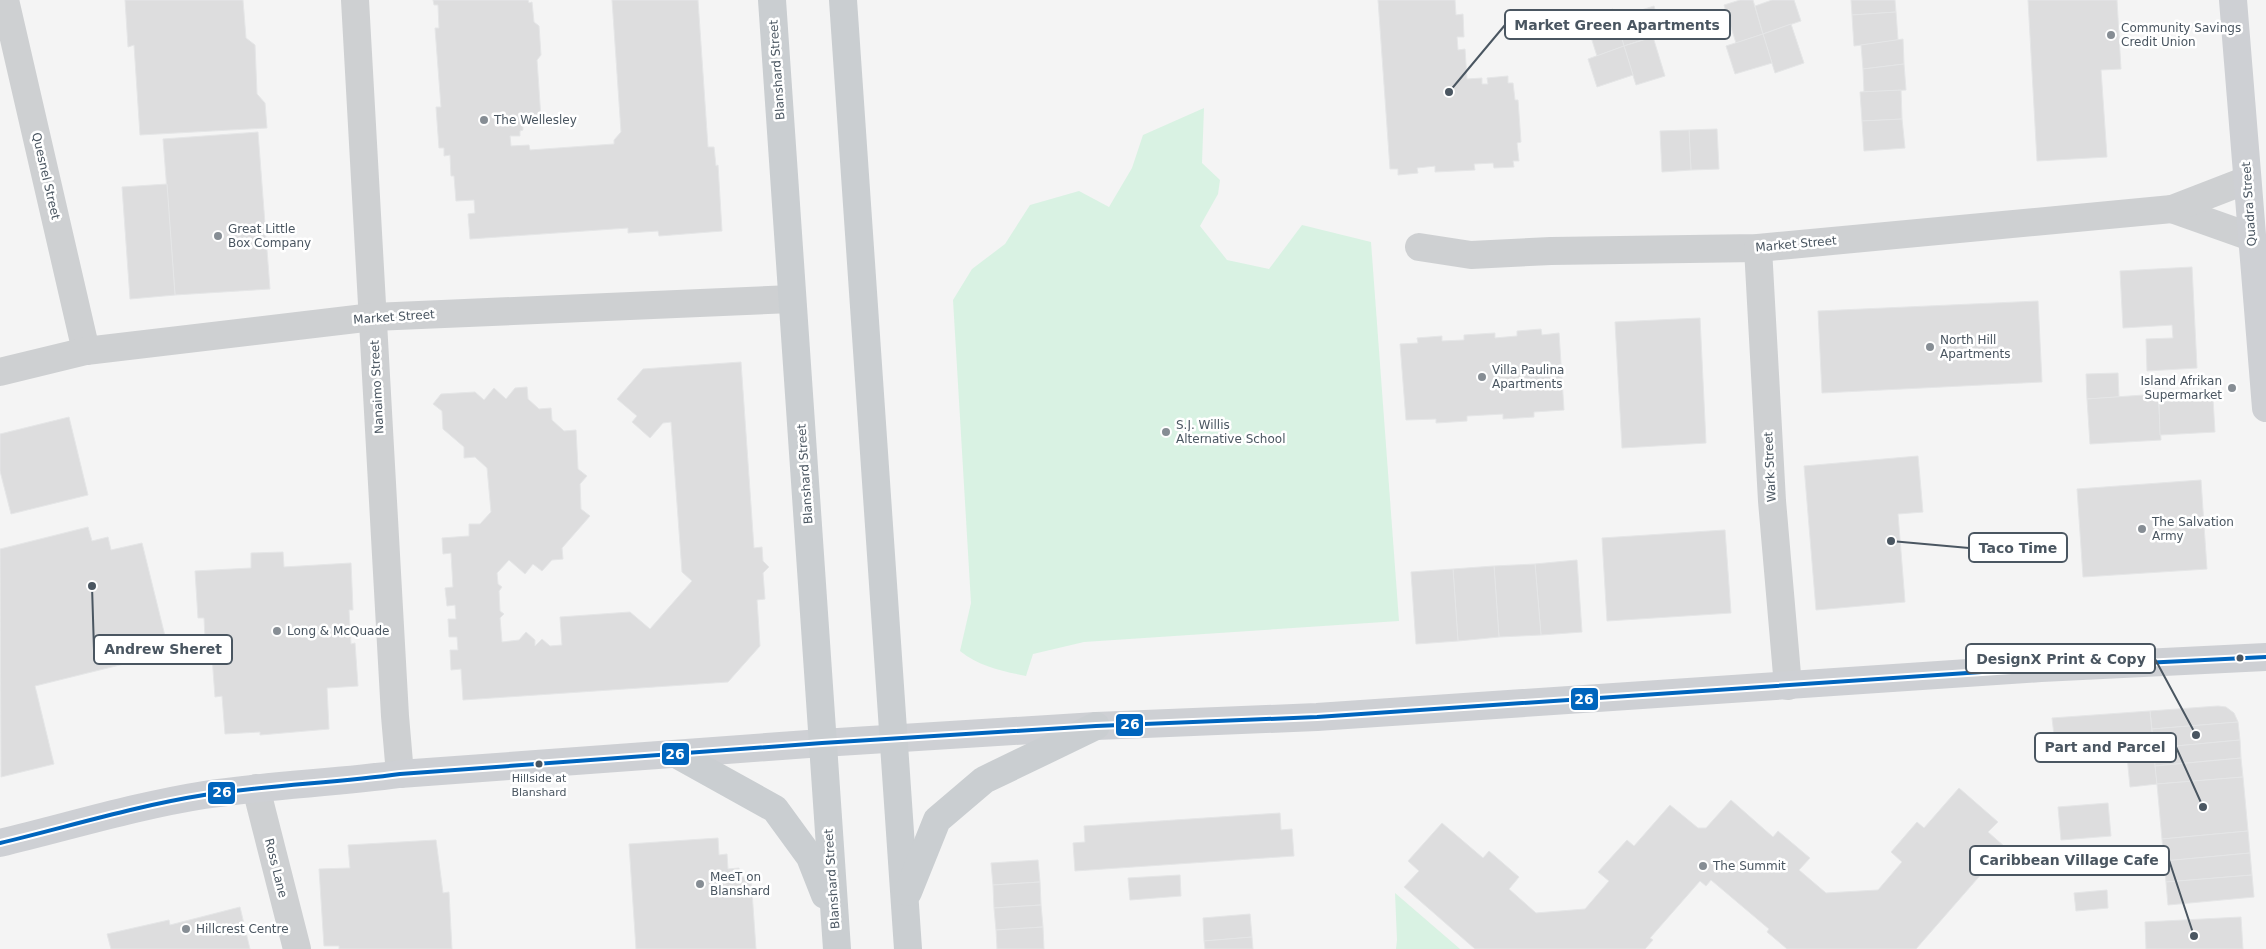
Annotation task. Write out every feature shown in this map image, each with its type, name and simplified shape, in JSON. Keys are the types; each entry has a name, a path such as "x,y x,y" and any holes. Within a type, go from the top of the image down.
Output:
{"main road":[{"name":"Blanshard Street","path":"772,0 836,936"},
{"path":"844,0 908,949"},
{"name":"Quadra Street","path":"2233,0 2266,408"},
{"path":"0,843 202,796 256,788 351,781 400,774 822,743 1096,726 1317,717 2041,668 2266,657"},
{"path":"904,900 937,820 984,780 1096,726"},
{"path":"676,754 775,810 810,857 836,936"}],"street":[{"name":"Quesnel Street","path":"5,0 86,351"},
{"name":"Nanaimo Street","path":"356,0 395,716 400,774"},
{"name":"Market Street","path":"1419,247 1471,255 1551,251 1758,248 2172,208 2247,180"},
{"name":"Market Street","path":"2172,208 2251,237"},
{"name":"Wark Street","path":"1758,248 1772,501 1788,686"},
{"name":"Market Street","path":"0,372 86,351 373,317 792,298"},
{"name":"Ross Lane","path":"256,788 296,949"}],"green space":[{"name":"S.J. Willis Alternative School","path":"1204,108 1202,163 1220,180 1218,194 1200,226 1227,260 1269,269 1302,225 1371,242 1399,621 1084,642 1033,654 1026,676 983,665 960,651 971,603 953,300 972,269 1005,244 1030,205 1079,191 1109,207 1132,168 1143,135"},
{"path":"1395,893 1460,949 1396,949"}],"building":[{"path":"125,0 243,0 246,38 255,45 257,94 265,103 267,128 140,135 134,45 128,47"},
{"name":"The Wellesley","path":"433,0 528,0 529,3 532,2 534,22 539,26 541,55 537,60 541,119 523,120 523,130 520,131 520,136 510,136 511,146 529,145 530,150 614,144 614,140 621,132 612,0 698,0 708,147 714,147 716,166 718,165 722,231 659,236 658,231 628,233 628,228 470,239 468,214 475,213 474,200 456,201 454,176 451,176 450,155 444,156 444,148 439,148 436,107 441,107 435,28 439,28 438,5 434,5"},
{"path":"1378,0 1455,0 1456,15 1463,14 1464,37 1457,37 1458,50 1465,49 1467,79 1482,78 1482,84 1488,84 1487,78 1508,76 1508,83 1513,83 1515,100 1518,100 1521,142 1517,143 1519,161 1513,161 1514,167 1494,168 1493,163 1474,164 1475,170 1435,172 1435,166 1417,168 1418,173 1398,175 1398,169 1390,169"},
{"path":"1740,0 1753,0 1763,34 1736,43 1724,5"},
{"path":"1772,0 1794,0 1801,21 1763,34 1755,6"},
{"path":"1851,0 1895,0 1896,12 1852,15"},
{"path":"2028,0 2117,0 2121,69 2101,70 2107,157 2037,161"},
{"path":"1654,6 1662,33 1624,46 1616,18"},
{"path":"1613,9 1624,46 1597,56 1585,18"},
{"path":"1896,12 1898,40 1854,46 1852,15"},
{"path":"1791,24 1804,63 1775,73 1763,34"},
{"path":"1763,34 1772,63 1735,74 1726,46"},
{"path":"1653,37 1665,76 1636,85 1624,46"},
{"path":"1903,39 1904,64 1863,69 1861,45"},
{"path":"1624,46 1633,75 1597,87 1588,59"},
{"path":"1904,64 1906,90 1864,92 1863,69"},
{"path":"1901,90 1902,119 1862,121 1860,92"},
{"path":"1902,119 1905,148 1864,151 1862,121"},
{"path":"1717,129 1719,169 1691,170 1689,130"},
{"path":"1689,130 1691,170 1662,172 1660,131"},
{"name":"Great Little Box Company","path":"258,132 270,289 175,295 163,139"},
{"path":"167,184 175,295 130,299 122,187"},
{"path":"2192,267 2197,368 2147,371 2146,339 2173,338 2172,325 2123,328 2120,271"},
{"name":"North Hill Apartments","path":"2038,301 2042,382 1822,393 1818,311"},
{"path":"1700,318 1706,443 1622,448 1615,322"},
{"name":"Villa Paulina Apartments","path":"1541,329 1542,335 1559,333 1564,410 1534,412 1534,417 1503,419 1503,414 1467,416 1467,421 1436,423 1436,419 1406,420 1400,344 1418,343 1417,338 1442,336 1442,341 1464,340 1464,335 1495,333 1495,338 1517,336 1517,331"},
{"path":"741,362 754,548 762,547 763,561 769,567 763,573 765,599 757,600 760,646 728,682 463,700 461,669 451,670 450,650 458,650 457,637 449,637 448,619 456,619 455,605 447,606 445,588 453,587 451,553 443,554 442,538 469,536 469,524 480,524 491,512 487,468 475,457 464,458 464,447 443,429 442,411 433,404 441,394 475,392 484,400 494,388 506,399 515,388 527,387 528,399 539,409 551,408 552,420 564,431 576,430 578,469 587,476 580,484 581,509 590,516 562,548 563,559 552,560 542,571 533,564 525,574 509,560 497,573 498,584 502,587 499,591 500,611 504,614 500,618 502,642 519,640 526,632 535,640 535,646 542,639 550,646 562,645 560,617 630,612 650,629 692,581 682,572 671,422 663,423 650,438 632,422 637,416 617,399 643,369"},
{"path":"2118,373 2119,397 2087,399 2086,374"},
{"path":"2158,394 2161,440 2090,444 2087,399"},
{"path":"2213,399 2215,432 2160,435 2159,402"},
{"path":"69,417 88,495 11,514 0,471 0,434"},
{"path":"1918,456 1923,512 1898,514 1905,602 1816,610 1804,466"},
{"name":"The Salvation Army","path":"2201,480 2207,569 2083,577 2077,489"},
{"path":"88,527 92,541 108,537 111,550 142,543 165,636 140,642 144,659 35,686 54,764 1,777 0,549"},
{"path":"1725,530 1731,613 1607,621 1602,538"},
{"name":"Long & McQuade","path":"283,552 284,567 351,563 353,610 349,610 351,644 355,643 358,686 327,688 329,729 260,735 260,732 225,734 222,696 215,697 212,656 206,656 204,618 198,618 195,571 251,568 251,553"},
{"path":"1577,560 1582,632 1541,635 1535,564"},
{"path":"1535,564 1541,635 1499,637 1494,566"},
{"path":"1494,566 1499,637 1458,641 1453,569"},
{"path":"1453,569 1458,641 1416,644 1411,572"},
{"path":"2226,707 2234,713 2238,722 2152,729 2150,711"},
{"path":"2150,711 2157,784 2130,787 2126,746 2056,752 2052,718"},
{"path":"2238,722 2240,740 2154,748 2152,729"},
{"path":"2240,740 2241,758 2155,766 2154,748"},
{"path":"2241,758 2243,777 2157,784 2155,766"},
{"path":"2243,777 2248,831 2162,839 2157,784"},
{"name":"The Summit","path":"1959,788 1998,822 1988,832 2005,847 1916,949 1787,949 1767,932 1769,929 1711,880 1706,886 1700,881 1650,938 1653,940 1645,949 1475,949 1404,887 1419,871 1408,861 1442,823 1483,858 1489,851 1519,877 1509,889 1536,913 1585,909 1609,881 1598,872 1627,840 1634,846 1670,805 1698,828 1706,828 1731,800 1773,837 1778,831 1810,858 1799,870 1826,893 1878,890 1902,862 1891,852 1917,822 1924,828"},
{"path":"2108,803 2111,836 2061,840 2058,807"},
{"path":"1280,813 1281,830 1292,829 1294,856 1075,871 1073,843 1085,842 1084,826"},
{"path":"2248,831 2250,853 2164,861 2162,839"},
{"path":"718,838 719,855 727,854 728,869 739,868 740,877 751,877 756,949 636,949 629,844"},
{"path":"436,840 443,893 449,892 452,949 339,949 339,946 324,946 319,869 350,868 348,845"},
{"path":"2250,853 2252,875 2166,882 2164,861"},
{"path":"1038,860 1040,882 993,885 991,863"},
{"path":"1180,875 1181,896 1130,900 1128,878"},
{"path":"2252,875 2254,897 2168,905 2166,882"},
{"path":"1040,882 1041,905 994,908 993,885"},
{"path":"2107,890 2108,908 2076,911 2074,893"},
{"path":"1041,905 1043,927 996,930 994,908"},
{"name":"Hillcrest Centre","path":"240,907 250,949 111,949 107,934 169,920 170,925"},
{"path":"1250,914 1252,937 1204,941 1203,918"},
{"path":"2241,917 2243,949 2146,949 2145,922"},
{"path":"1043,927 1044,949 997,949 996,930"},
{"path":"1252,937 1253,949 1205,949 1204,941"}],"transit line":[{"name":"26","path":"0,843 127,811 204,795 400,774 822,743 1096,726 1317,717 2041,668 2266,657"}],"place":[{"name":"Community Savings Credit Union","path":"2111,35"},
{"name":"Market Green Apartments","path":"1449,92"},
{"name":"The Wellesley","path":"484,120"},
{"name":"Great Little Box Company","path":"218,236"},
{"name":"North Hill Apartments","path":"1930,347"},
{"name":"Villa Paulina Apartments","path":"1482,377"},
{"name":"Island Afrikan Supermarket","path":"2232,388"},
{"name":"S.J. Willis Alternative School","path":"1166,432"},
{"name":"The Salvation Army","path":"2142,529"},
{"name":"Taco Time","path":"1891,541"},
{"name":"Andrew Sheret","path":"92,586"},
{"name":"Long & McQuade","path":"277,631"},
{"name":"DesignX Print & Copy","path":"2196,735"},
{"name":"Hillside at Blanshard","path":"539,764"},
{"name":"Part and Parcel","path":"2203,807"},
{"name":"The Summit","path":"1703,866"},
{"name":"MeeT on Blanshard","path":"700,884"},
{"name":"Hillcrest Centre","path":"186,929"},
{"name":"Caribbean Village Cafe","path":"2194,936"}]}
